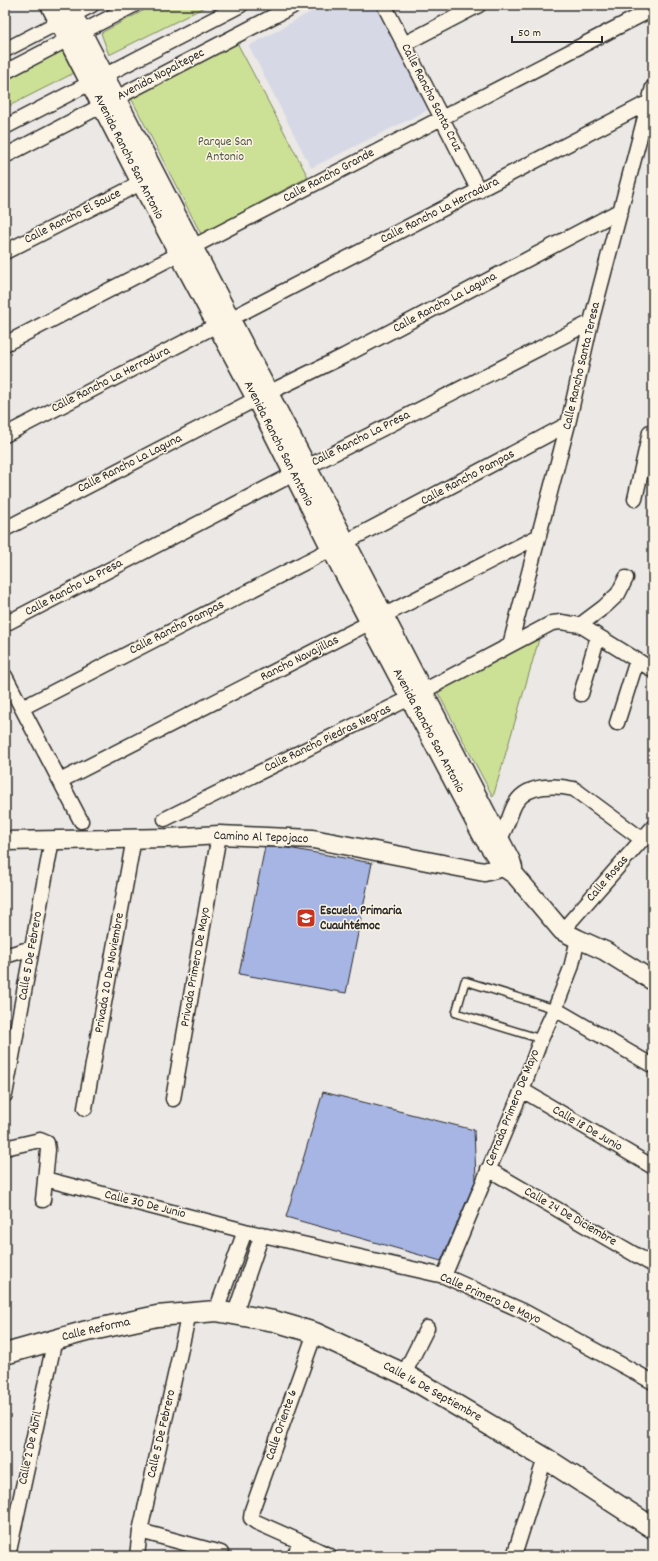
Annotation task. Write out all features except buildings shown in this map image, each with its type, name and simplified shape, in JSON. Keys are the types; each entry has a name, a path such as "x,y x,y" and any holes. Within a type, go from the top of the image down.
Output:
{"main road":[{"name":"Calle 16 De Septiembre","path":"189,1313 226,1312 274,1321 315,1333 404,1374 545,1458 653,1528"},
{"name":"Calle Reforma","path":"5,1354 82,1332 156,1316 189,1313"}],"street":[{"name":"Avenida Rancho San Antonio","path":"50,5 67,14 75,36 109,103 417,694 483,838 496,844 510,868 570,935 605,950 651,977"},
{"path":"5,50 67,14 92,5"},
{"path":"5,72 134,5"},
{"path":"5,127 241,5"},
{"name":"Avenida Nopaltepec","path":"5,156 295,5"},
{"name":"Calle Rancho Santa Cruz","path":"384,5 479,190"},
{"path":"404,44 479,5"},
{"name":"Calle Rancho Grande","path":"5,344 441,117 653,9"},
{"name":"Calle Rancho Santa Teresa","path":"510,646 568,424 591,322 653,87"},
{"name":"Calle Rancho La Herradura","path":"5,435 649,102"},
{"name":"Avenida Rancho San Antonio","path":"109,103 141,183 186,251"},
{"name":"Calle Rancho El Sauce","path":"5,252 141,183"},
{"name":"Calle Rancho La Laguna","path":"5,529 262,396 351,352 621,210"},
{"name":"Calle Rancho La Presa","path":"5,624 300,470 591,322"},
{"name":"Calle Rancho Pampas","path":"22,708 339,546 568,424"},
{"path":"635,499 649,455 650,432"},
{"name":"Rancho Navajillas","path":"60,781 539,536"},
{"path":"580,625 604,607 618,594 626,578"},
{"name":"Calle Rancho Piedras Negras","path":"164,819 417,694 552,623 561,622 580,625 653,670"},
{"path":"581,694 598,636"},
{"path":"618,724 637,660"},
{"path":"5,676 81,821"},
{"path":"496,844 516,802 525,793 533,789 563,787 574,789 643,840"},
{"name":"Calle Rosas","path":"570,935 653,827"},
{"name":"Camino Al Tepojaco","path":"5,841 219,835 313,839 484,872 510,868"},
{"name":"Privada Primero De Mayo","path":"173,1099 219,835"},
{"name":"Privada 20 De Noviembre","path":"86,1108 134,838"},
{"name":"Calle 5 De Febrero","path":"5,1095 10,1046 32,948 52,840"},
{"name":"Cerrada Primero De Mayo","path":"444,1276 522,1090 541,1039 556,1009 571,968 570,935"},
{"path":"5,956 32,948"},
{"path":"556,1009 653,1066"},
{"name":"Calle 18 De Junio","path":"522,1090 653,1167"},
{"path":"5,1148 40,1140 47,1143 48,1150 43,1200"},
{"name":"Calle 24 De Diciembre","path":"488,1169 653,1265"},
{"name":"Calle 30 De Junio","path":"45,1180 245,1231"},
{"path":"226,1312 245,1231"},
{"name":"Calle Primero De Mayo","path":"245,1231 444,1276 523,1311 653,1382"},
{"path":"226,1312 262,1234"},
{"name":"Calle 5 De Febrero","path":"137,1556 140,1531 189,1313"},
{"path":"404,1374 427,1328"},
{"name":"Calle Oriente 6","path":"302,1542 256,1522 251,1518 252,1510 315,1333"},
{"name":"Calle 2 De Abril","path":"8,1556 10,1520 55,1340"},
{"path":"514,1556 545,1458"},
{"path":"140,1531 221,1553"},
{"path":"294,1556 302,1542 330,1556"}],"lane":[{"path":"541,1039 456,1013 465,981 556,1009"}],"shaded area":[{"path":"323,5 376,5 432,108 311,168 249,46"}],"green space":[{"path":"154,5 209,5 109,55 101,33"},
{"name":"Parque San Antonio","path":"235,39 308,177 201,234 129,94"},
{"path":"62,51 74,73 5,108 5,81"},
{"path":"539,639 493,797 437,691"}],"place":[{"name":"Escuela Primaria Cuauhtémoc","path":"306,918"}]}
